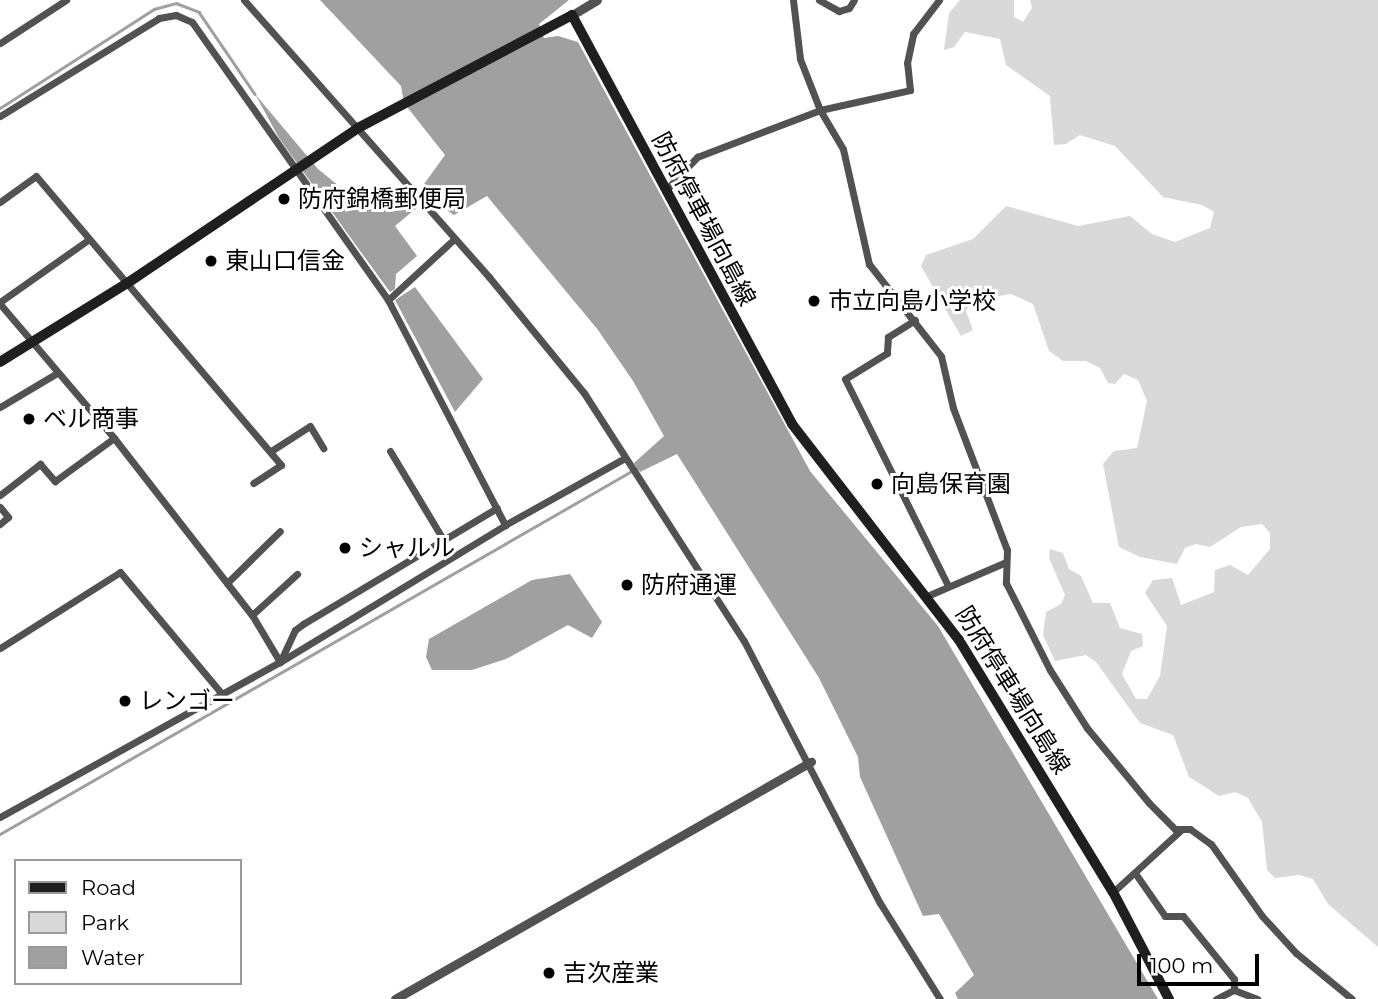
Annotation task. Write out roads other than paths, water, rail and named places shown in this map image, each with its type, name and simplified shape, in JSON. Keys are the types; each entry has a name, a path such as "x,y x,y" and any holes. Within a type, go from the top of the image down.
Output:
{"main road":[{"path":"0,362 126,284 298,171 358,128 572,15"},
{"name":"防府停車場向島線","path":"572,15 792,424 928,596 1113,892 1169,999"}],"street":[{"path":"0,43 66,0"},
{"path":"244,0 358,128 584,393 744,641 811,762 880,903 940,999"},
{"path":"572,15 597,0"},
{"path":"793,0 797,46 820,110 843,149 869,264 942,356 953,408 997,520 1006,562 1006,583 1072,708 1149,803 1181,830"},
{"path":"819,0 839,11 849,8 854,0"},
{"path":"665,191 696,157 820,110 910,90 907,63 913,34 939,0"},
{"path":"0,117 159,18 176,15 192,22 388,300 505,525"},
{"path":"0,202 36,176 281,465 253,483"},
{"path":"388,300 454,239"},
{"path":"88,240 0,303 114,438 252,615 280,662"},
{"path":"915,320 888,337 887,353 845,379 948,586"},
{"path":"0,407 57,373"},
{"path":"271,451 310,426 323,448"},
{"path":"0,495 40,464 55,481 114,438"},
{"path":"390,451 444,541"},
{"path":"0,817 280,662 505,525 625,458"},
{"path":"0,507 8,517 0,524"},
{"path":"280,662 295,630 303,624 497,508"},
{"path":"227,583 280,531"},
{"path":"928,596 1006,562"},
{"path":"0,648 120,572 222,694"},
{"path":"252,615 297,574"},
{"path":"395,999 811,762"},
{"path":"1113,892 1181,830 1190,829 1211,844 1262,916 1296,953 1352,999"},
{"path":"1135,873 1165,916 1183,916 1234,979 1234,990"},
{"path":"1216,999 1234,990 1257,999"}],"water":[{"path":"320,0 569,0 539,24 544,38 558,36 578,42 810,471 938,626 1158,999 958,999 955,993 974,975 939,914 923,916 860,777 858,757 819,678 677,454 640,472 634,463 664,436 633,381 598,330 487,196 454,215 419,191 445,155 404,103 401,86"},
{"path":"255,94 318,169 339,186 386,209 412,198 419,206 395,226 417,256 396,274 395,289 390,292 355,244 279,138"},
{"path":"415,287 483,379 455,412 395,300"},
{"path":"570,574 602,622 592,638 568,625 506,659 472,670 432,670 426,657 429,639 532,580"}],"waterway":[{"path":"0,108 154,9 176,3 199,12 255,94"},
{"path":"0,834 637,468"}],"place":[{"name":"防府錦橋郵便局","path":"284,199"},
{"name":"東山口信金","path":"211,261"},
{"name":"市立向島小学校","path":"814,301"},
{"name":"ベル商事","path":"29,419"},
{"name":"向島保育園","path":"877,484"},
{"name":"シャルル","path":"345,548"},
{"name":"防府通運","path":"627,585"},
{"name":"レンゴー","path":"125,701"},
{"name":"吉次産業","path":"549,973"}]}
